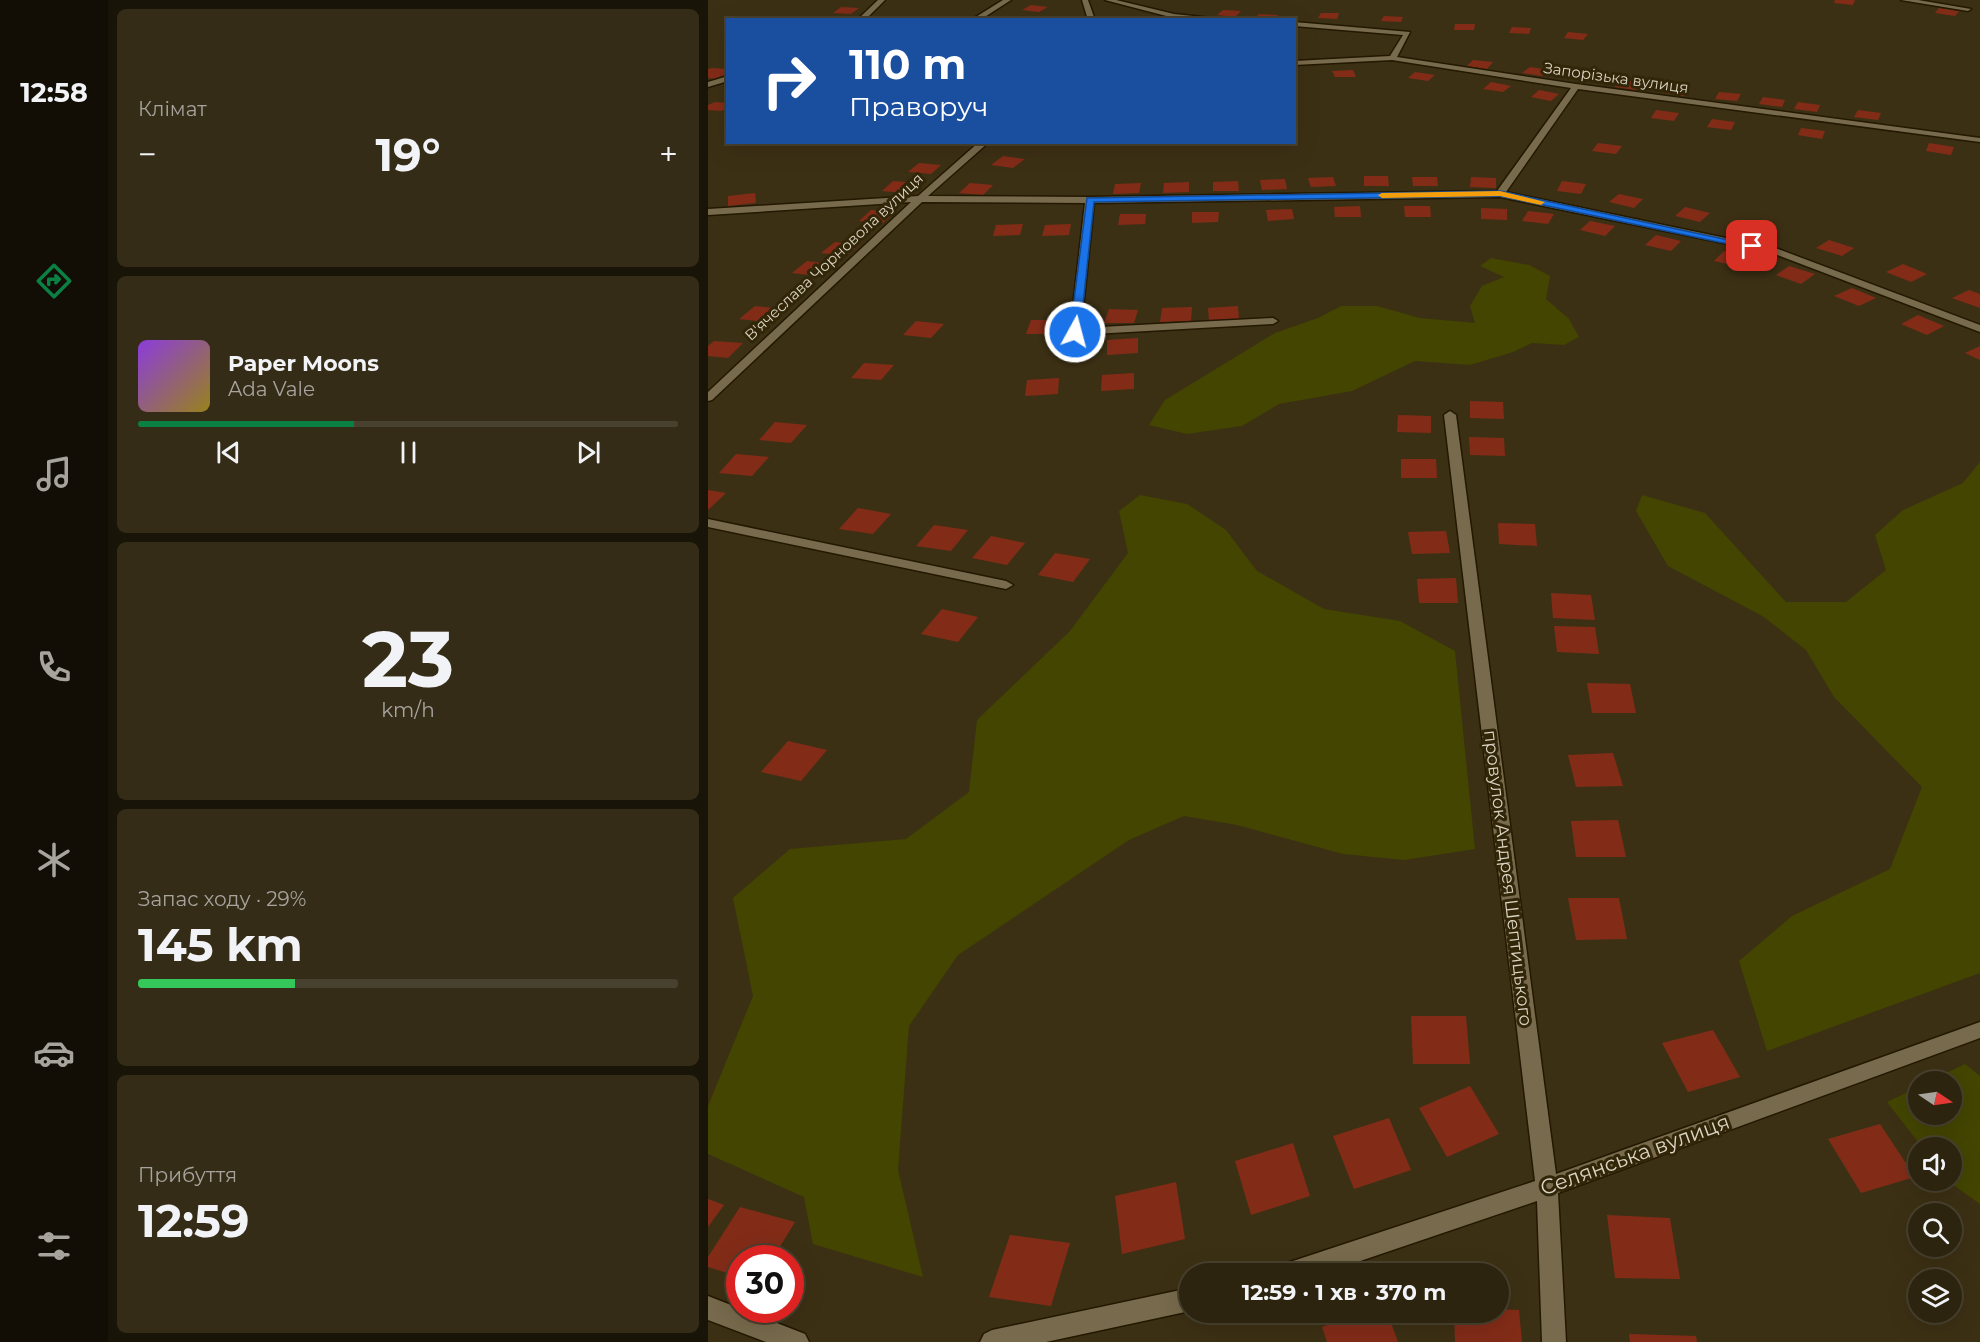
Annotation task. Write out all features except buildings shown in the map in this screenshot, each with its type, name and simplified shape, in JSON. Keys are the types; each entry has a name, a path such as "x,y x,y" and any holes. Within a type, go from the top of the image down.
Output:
{"street":[{"path":"862,18 882,0"},
{"path":"977,18 1008,0"},
{"path":"1085,0 1091,18"},
{"path":"1108,0 1174,16 1201,18"},
{"path":"1904,0 1971,10 1954,0"},
{"path":"1296,24 1408,33 1392,58"},
{"name":"Запорізька вулиця","path":"1296,63 1392,58 1576,86 1980,140"},
{"path":"708,85 726,79"},
{"path":"1500,194 1576,86"},
{"name":"В'ячеслава Чорновола вулиця","path":"708,398 920,199 983,144"},
{"path":"708,212 920,199 1090,200 1500,194 1775,251 1980,329"},
{"path":"1090,200 1075,332 1273,321"},
{"name":"провулок Андрея Шептицького","path":"1450,414 1547,1187 1554,1342"},
{"path":"708,523 1006,585"},
{"name":"Селянська вулиця","path":"1320,1263 1547,1187 1980,1030"},
{"path":"992,1342 1179,1301"},
{"path":"708,1308 797,1342"}],"shaded area":[{"path":"1491,258 1529,265 1550,276 1546,299 1569,319 1579,337 1564,345 1532,343 1513,352 1470,365 1415,361 1352,391 1279,404 1242,426 1187,434 1149,425 1165,400 1275,333 1318,318 1341,306 1377,306 1420,318 1475,323 1470,306 1482,286 1504,277 1480,266"},
{"path":"1980,462 1980,973 1767,1051 1739,961 1792,916 1890,869 1922,787 1834,697 1806,650 1764,617 1668,566 1636,511 1642,495 1705,513 1786,602 1846,602 1886,570 1875,535 1903,510 1963,483"},
{"path":"1140,495 1187,504 1226,530 1257,571 1324,609 1400,621 1455,651 1475,849 1404,860 1343,854 1237,825 1184,816 1129,840 958,955 909,1026 898,1170 923,1277 813,1244 804,1197 708,1154 708,1106 753,996 733,898 790,849 906,839 969,792 977,720 1070,631 1128,553 1119,511"},
{"path":"1965,1064 1980,1076 1980,1204 1962,1191 1962,1137 1914,1137 1887,1102 1908,1092 1908,1125 1962,1125 1962,1071 1950,1071"}],"slow traffic":[{"path":"1382,195 1500,194 1541,202"}],"route":[{"path":"1075,332 1090,200 1500,194 1752,246"}]}
